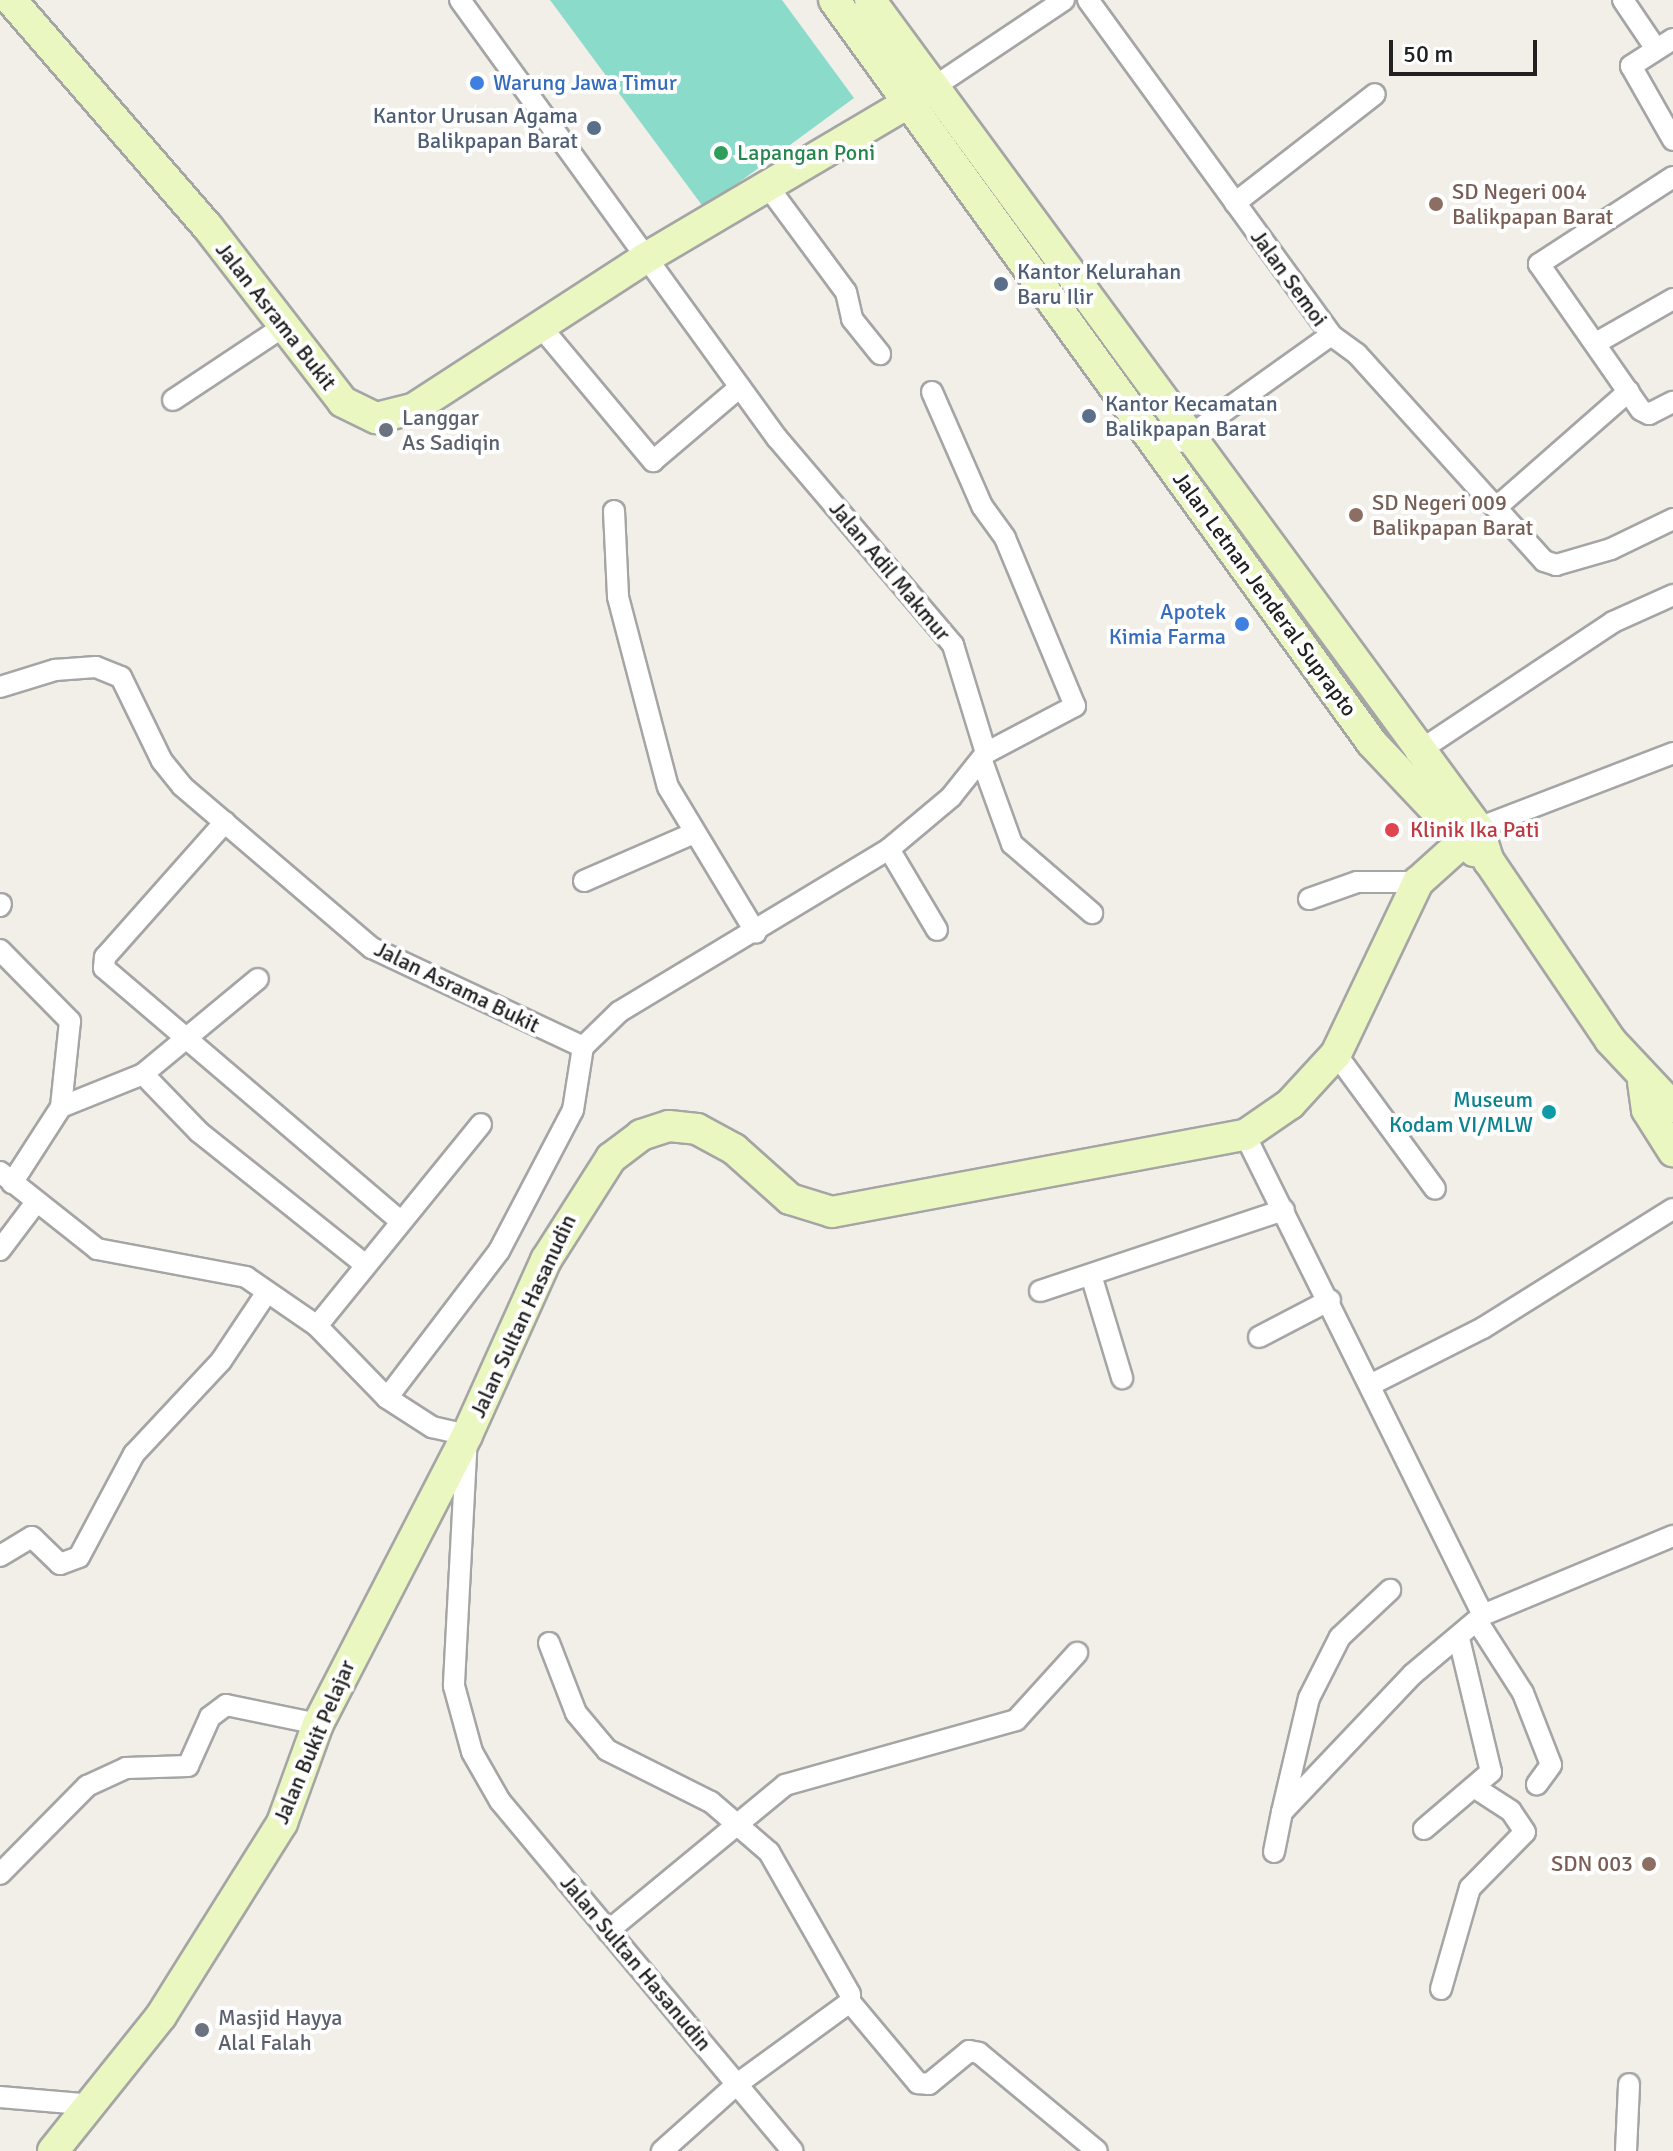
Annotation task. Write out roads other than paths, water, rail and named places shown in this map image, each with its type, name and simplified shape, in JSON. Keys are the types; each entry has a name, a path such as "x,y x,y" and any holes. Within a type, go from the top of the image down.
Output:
{"street":[{"name":"Jalan Asrama Bukit","path":"11,0 207,226 280,329 343,402 376,418 413,409 644,259 766,184 920,96"},
{"name":"Jalan Adil Makmur","path":"460,0 644,259 740,387 953,645 1012,844 1092,913"},
{"name":"Jalan Letnan Jenderal Suprapto","path":"834,0 920,96 1175,447 1416,753 1468,834 1660,1097 1673,1151"},
{"name":"Jalan Letnan Jenderal Suprapto","path":"870,0 920,96"},
{"path":"920,96 1064,0"},
{"name":"Jalan Semoi","path":"1088,0 1331,335 1520,532 1556,565 1673,519"},
{"path":"1623,0 1664,44 1631,68 1673,140"},
{"path":"1235,203 1375,94"},
{"path":"1673,177 1539,264 1629,391 1649,414 1673,402"},
{"path":"766,184 846,292 852,319 880,354"},
{"path":"1596,343 1673,299"},
{"path":"541,327 651,470 740,387"},
{"path":"173,400 280,329"},
{"path":"1175,447 1331,335"},
{"path":"1498,506 1629,391"},
{"path":"387,1398 499,1251 573,1110 583,1047 619,1012 756,933 889,849 984,758 1075,706 1005,538 982,506 932,392"},
{"name":"Jalan Letnan Jenderal Suprapto","path":"1175,447 1372,743 1468,834"},
{"path":"614,511 612,551 635,677 668,787 692,834 756,933"},
{"path":"1416,753 1613,622 1673,595"},
{"name":"Jalan Asrama Bukit","path":"0,687 55,670 96,667 121,677 162,761 225,822 372,948 583,1047"},
{"path":"1468,834 1673,753"},
{"path":"225,822 105,957 112,978 186,1044 399,1220"},
{"path":"584,881 692,834"},
{"name":"Jalan Sultan Hasanudin","path":"793,2151 500,1801 460,1718 454,1686 467,1435 582,1195 641,1135 669,1126 697,1129 734,1149 790,1199 832,1212 1245,1135 1290,1104 1336,1054 1418,882 1468,834"},
{"path":"889,849 937,930"},
{"path":"1309,899 1357,882 1418,882"},
{"path":"0,950 70,1021 61,1107"},
{"path":"258,979 186,1044 143,1074 61,1107 6,1178 34,1205 97,1249 155,1264 216,1268 267,1292 317,1326 387,1398 432,1427 467,1435"},
{"path":"1336,1054 1435,1189"},
{"path":"143,1074 199,1132 363,1263"},
{"path":"317,1326 363,1263 481,1124"},
{"path":"1245,1135 1372,1384 1480,1618 1523,1693 1550,1760 1551,1770 1537,1784"},
{"path":"0,1250 34,1205"},
{"path":"1372,1384 1483,1328 1673,1209"},
{"path":"1040,1291 1284,1210"},
{"path":"1091,1275 1122,1378"},
{"path":"0,1556 32,1537 60,1564 79,1557 134,1454 221,1361 267,1292"},
{"path":"1259,1337 1330,1300"},
{"name":"Jalan Bukit Pelajar","path":"53,2151 94,2105 161,2016 282,1823 318,1724 467,1435"},
{"path":"1282,1812 1413,1674 1459,1639 1480,1618 1673,1536"},
{"path":"1274,1852 1309,1698 1340,1637 1390,1590"},
{"path":"1424,1829 1491,1772 1492,1759 1459,1639"},
{"path":"549,1643 576,1713 607,1750 738,1819 790,1881 850,2002 918,2083 929,2084 969,2051 979,2053 1097,2151"},
{"path":"608,1931 677,1880 738,1819 807,1776 1016,1720 1077,1653"},
{"path":"0,1874 87,1786 126,1768 188,1766 210,1717 226,1705 318,1724"},
{"path":"1441,1989 1470,1888 1525,1832 1511,1811 1474,1787"},
{"path":"662,2151 737,2084 850,2002"},
{"path":"1626,2151 1629,2084"},
{"path":"0,2097 94,2105"}],"place":[{"name":"Warung Jawa Timur","path":"477,83"},
{"name":"Kantor Urusan Agama Balikpapan Barat","path":"594,128"},
{"name":"Lapangan Poni","path":"721,153"},
{"name":"SD Negeri 004 Balikpapan Barat","path":"1436,204"},
{"name":"Kantor Kelurahan Baru Ilir","path":"1001,284"},
{"name":"Kantor Kecamatan Balikpapan Barat","path":"1089,416"},
{"name":"Langgar As Sadiqin","path":"386,430"},
{"name":"SD Negeri 009 Balikpapan Barat","path":"1356,515"},
{"name":"Apotek Kimia Farma","path":"1242,624"},
{"name":"Klinik Ika Pati","path":"1392,830"},
{"name":"Museum Kodam VI/MLW","path":"1549,1112"},
{"name":"SDN 003","path":"1649,1864"},
{"name":"Masjid Hayya Alal Falah","path":"202,2030"}]}
